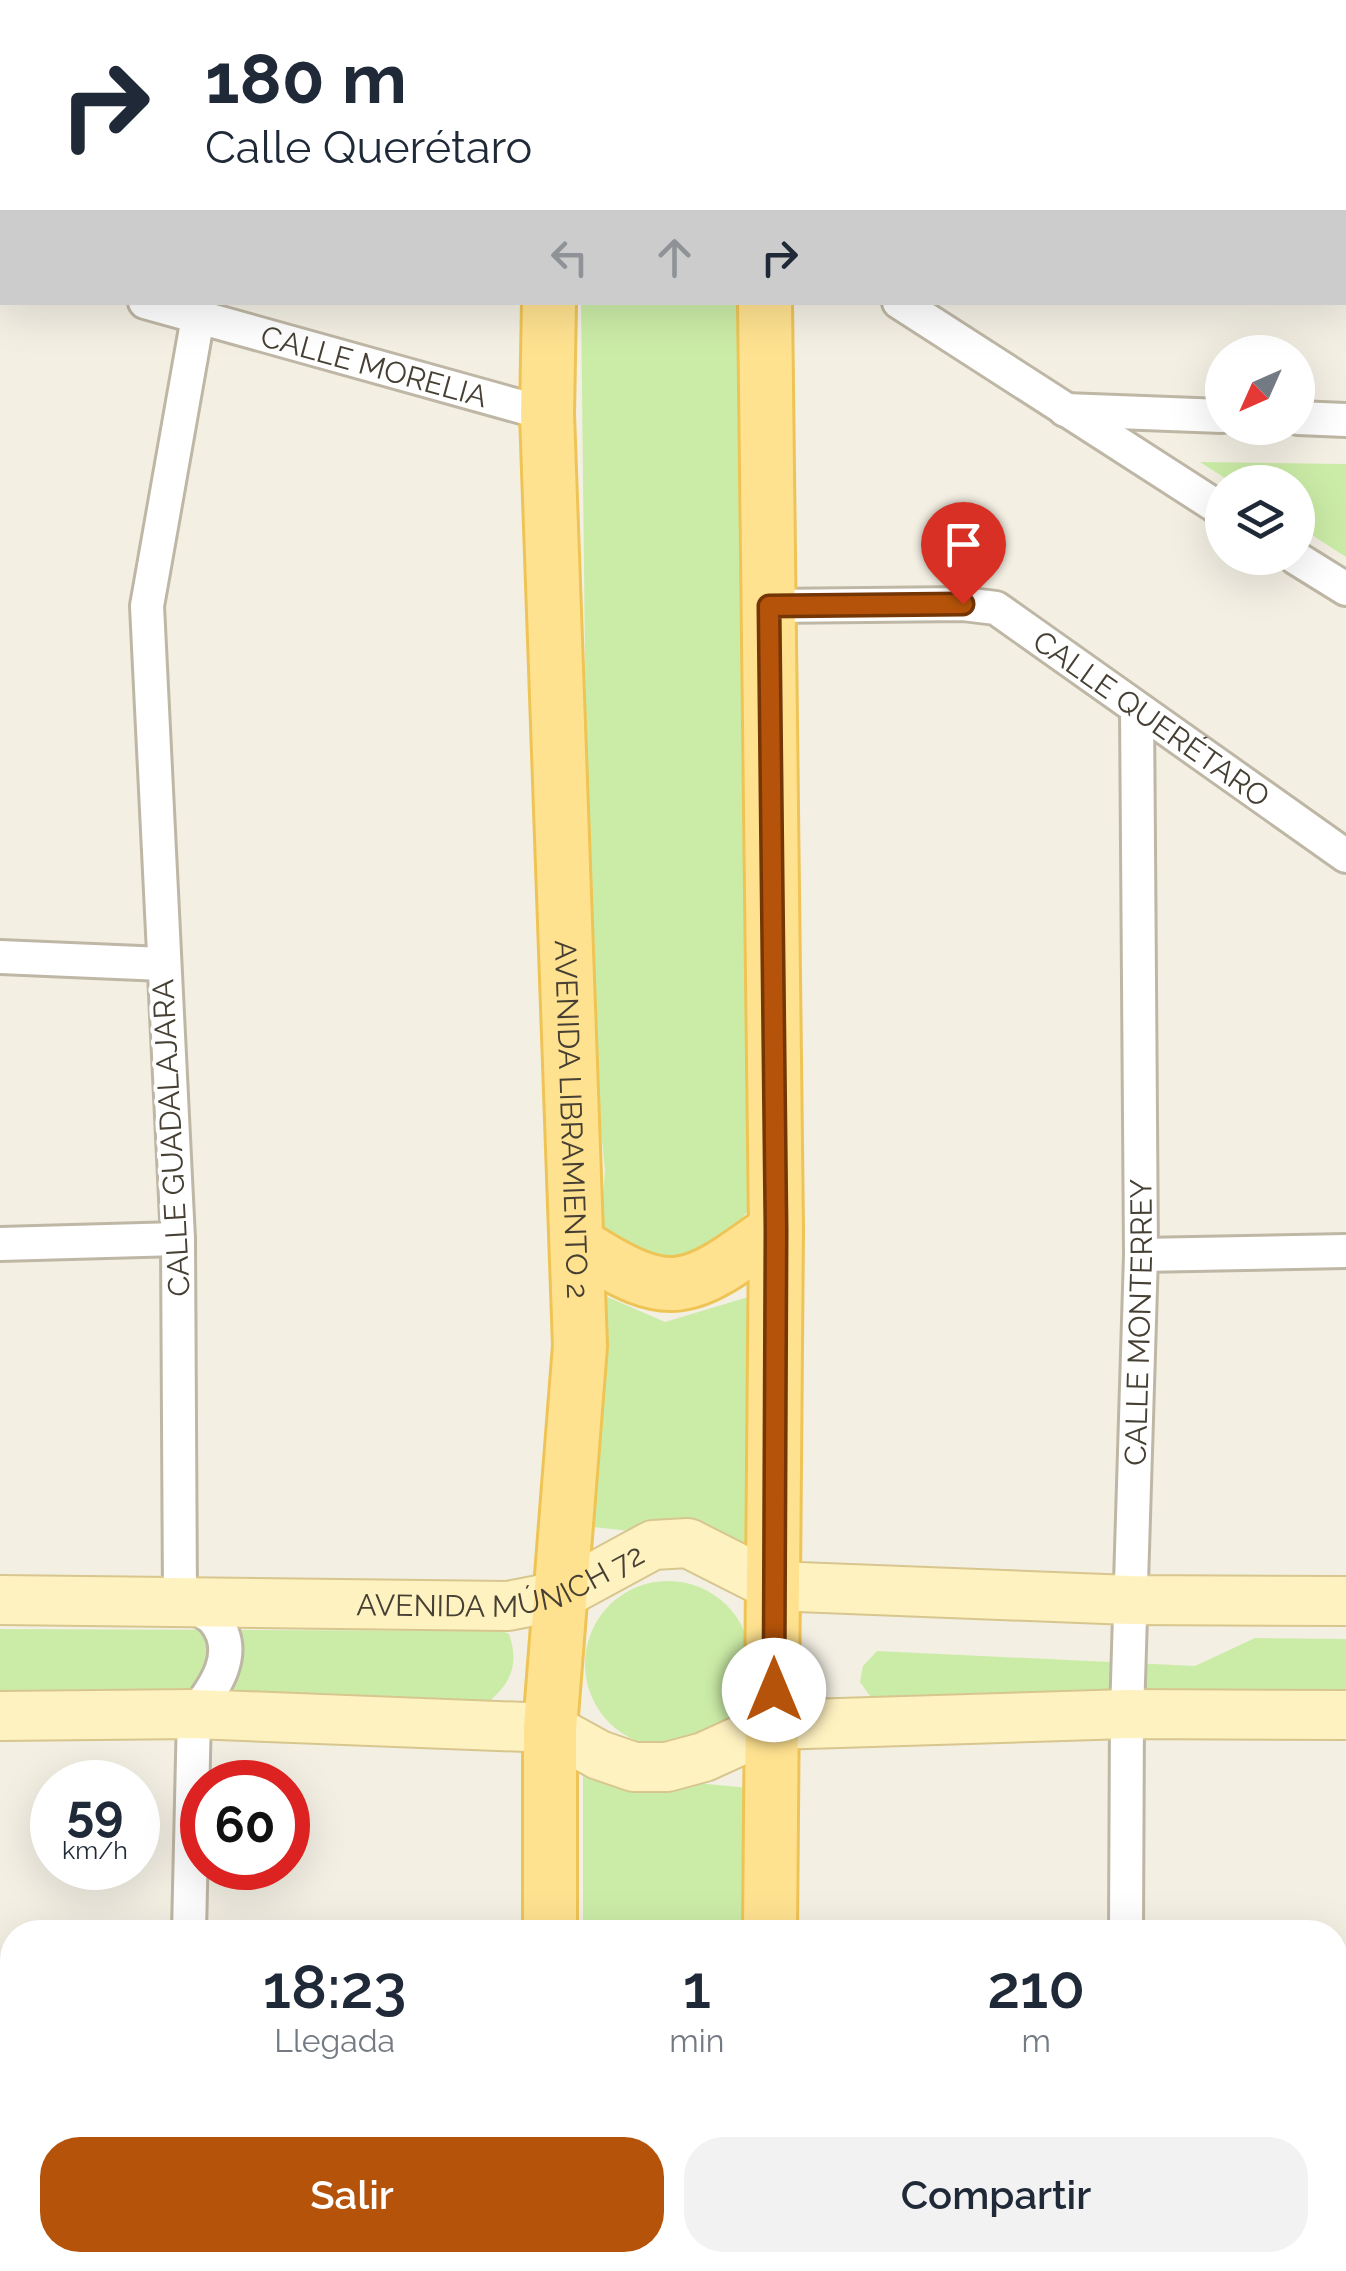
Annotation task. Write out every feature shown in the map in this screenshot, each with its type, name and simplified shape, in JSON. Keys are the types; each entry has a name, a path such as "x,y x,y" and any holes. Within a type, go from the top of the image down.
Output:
{"main road":[{"name":"AVENIDA LIBRAMIENTO 2","path":"548,305 548,414 580,1346 550,1728 550,1920"},
{"path":"766,305 776,1230 770,1920"},
{"path":"578,1244 645,1281 680,1286 712,1275 776,1230"},
{"name":"AVENIDA MÚNICH 72","path":"0,1600 508,1606 559,1596 653,1545 688,1543 773,1586 1130,1600 1346,1602"},
{"path":"0,1716 194,1714 550,1728 600,1755 634,1766 667,1768 704,1758 774,1725 1127,1714 1346,1715"}],"street":[{"name":"CALLE MORELIA","path":"156,305 548,414"},
{"path":"904,305 1205,499"},
{"name":"CALLE GUADALAJARA","path":"180,1600 178,1240 147,606 198,317"},
{"path":"1065,410 1205,415"},
{"path":"1315,419 1346,420"},
{"path":"1315,570 1346,589"},
{"name":"CALLE QUERÉTARO","path":"769,606 963,604 996,608 1346,856"},
{"name":"CALLE MONTERREY","path":"1126,1920 1127,1714 1141,1255 1138,710"},
{"path":"0,957 163,964"},
{"path":"0,1244 178,1240"},
{"path":"1141,1255 1346,1251"},
{"path":"180,1600 214,1620 225,1643 225,1663 215,1688 194,1714 189,1920"}],"green space":[{"path":"581,305 758,305 767,1187 717,1250 670,1277 611,1247 601,1224 605,1170 589,1010"},
{"path":"1200,462 1346,464 1346,557 1315,537 1315,465 1205,465"},
{"path":"765,1292 751,1544 593,1527 603,1295 665,1322"},
{"path":"668,1581 700,1588 726,1606 744,1632 751,1664 744,1696 726,1722 700,1740 668,1747 636,1740 610,1722 592,1696 585,1664 592,1632 610,1606 636,1588"},
{"path":"0,1629 502,1631 509,1634 513,1665 507,1682 486,1704 0,1703"},
{"path":"1255,1638 1346,1639 1346,1715 880,1710 860,1682 863,1666 877,1651 1195,1666"},
{"path":"583,1772 749,1788 747,1920 583,1920"}],"route":[{"path":"774,1690 776,1230 769,606 963,604"}]}
